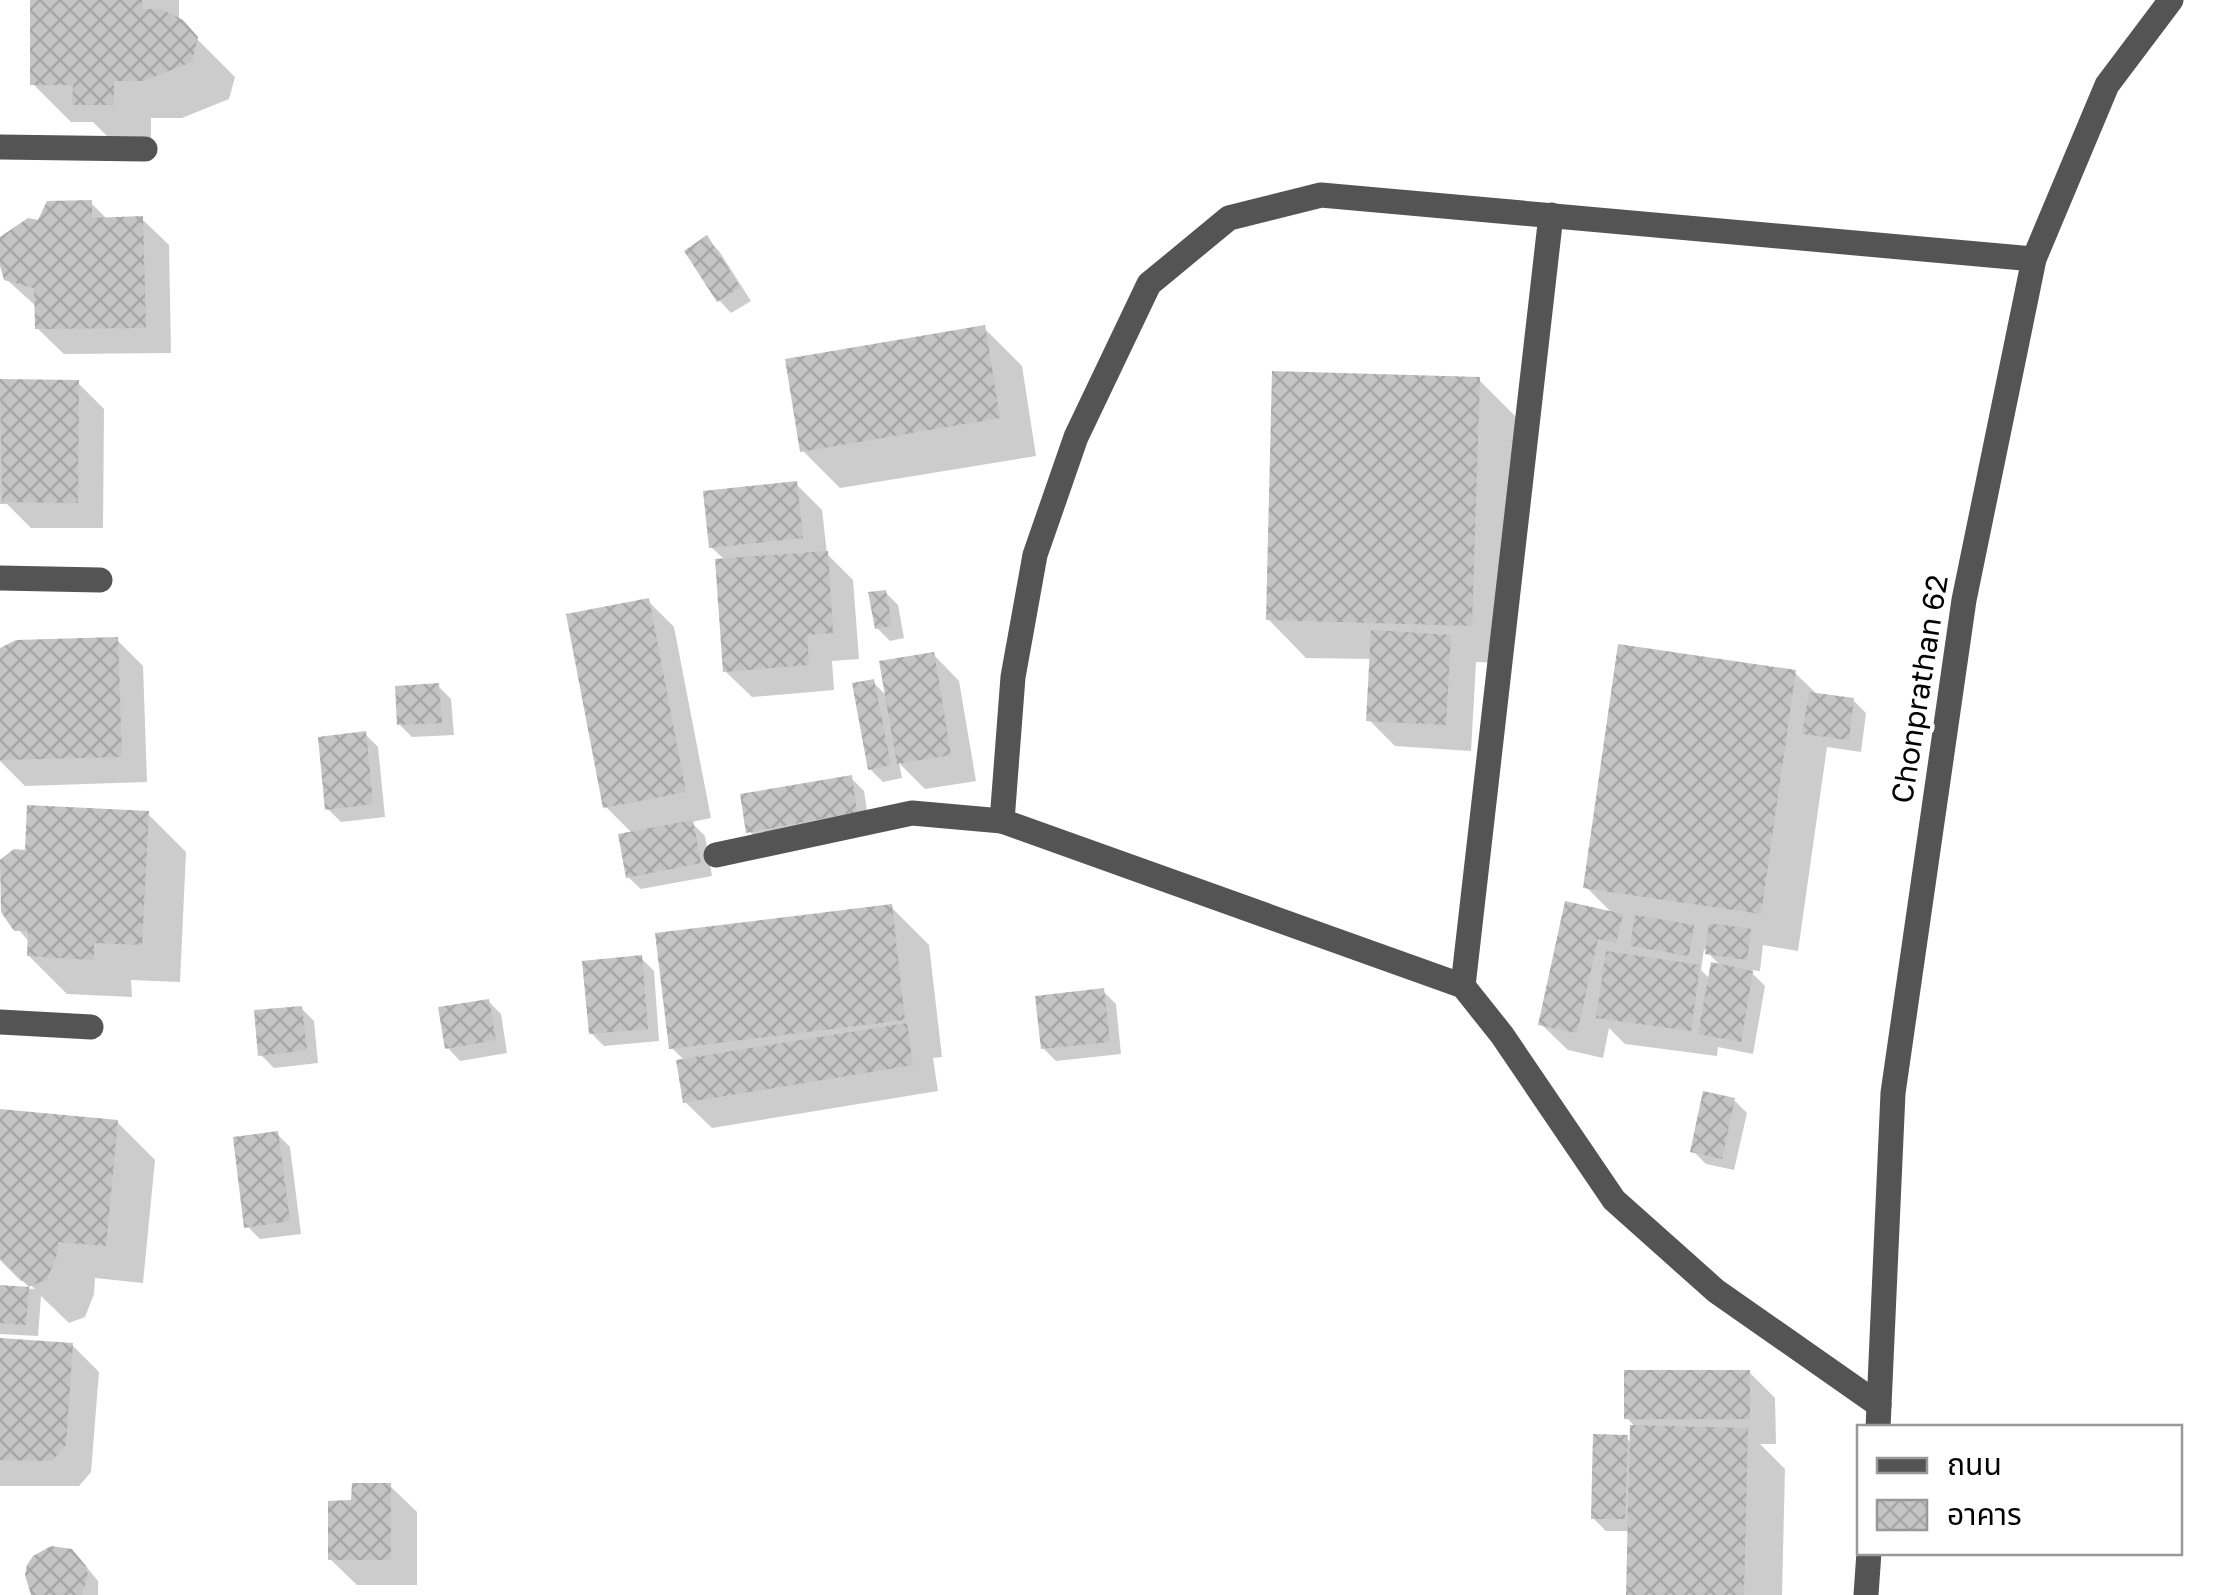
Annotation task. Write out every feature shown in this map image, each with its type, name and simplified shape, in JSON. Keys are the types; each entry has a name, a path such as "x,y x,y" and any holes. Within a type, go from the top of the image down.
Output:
{"street":[{"name":"Chonprathan 62","path":"1879,1416 1893,1093 1964,600 2034,259 2107,85 2171,0"},
{"path":"0,148 145,149"},
{"path":"1002,821 1014,677 1035,555 1076,437 1150,284 1229,218 1321,195 2034,259"},
{"path":"1463,986 1550,215"},
{"path":"0,578 100,580"},
{"path":"716,855 912,813 1002,821 1463,986 1502,1035 1614,1200 1716,1291 1879,1416"},
{"path":"0,1022 91,1026"},
{"path":"1866,1595 1869,1555"}],"building":[{"path":"30,0 142,0 142,9 161,9 183,20 198,37 192,62 143,81 114,81 114,105 72,105 73,85 30,85"},
{"path":"92,200 92,218 143,216 146,328 35,329 34,288 4,280 0,237 28,218 38,220 47,201"},
{"path":"707,235 740,287 717,302 684,251"},
{"path":"985,325 1000,418 800,452 785,359"},
{"path":"1272,371 1480,377 1472,626 1266,620"},
{"path":"0,379 79,380 78,503 2,502"},
{"path":"797,481 803,538 709,548 703,491"},
{"path":"828,551 833,633 807,635 809,665 723,672 715,559"},
{"path":"886,590 892,626 875,629 868,592"},
{"path":"649,598 686,792 603,808 566,614"},
{"path":"1371,630 1451,635 1446,725 1366,721"},
{"path":"118,637 122,757 0,760 0,648 16,640"},
{"path":"1618,644 1796,670 1761,914 1583,888"},
{"path":"934,652 951,755 897,764 879,661"},
{"path":"874,679 891,765 868,770 852,683"},
{"path":"439,683 442,723 397,725 395,686"},
{"path":"1809,692 1854,698 1849,740 1802,734"},
{"path":"366,731 373,804 325,810 318,737"},
{"path":"852,775 857,812 746,833 740,794"},
{"path":"27,805 149,811 142,945 94,943 94,960 27,956 28,931 14,931 1,912 0,860 14,849 25,850"},
{"path":"693,820 701,863 626,878 618,834"},
{"path":"1565,901 1623,914 1616,943 1598,939 1577,1033 1538,1025"},
{"path":"892,904 905,1020 669,1049 655,933"},
{"path":"1635,915 1694,925 1689,956 1630,946"},
{"path":"1709,923 1751,929 1747,960 1705,954"},
{"path":"1606,951 1700,965 1691,1031 1596,1018"},
{"path":"642,955 648,1029 589,1034 582,961"},
{"path":"1711,962 1753,971 1741,1042 1698,1034"},
{"path":"1104,988 1110,1042 1041,1049 1035,996"},
{"path":"489,999 496,1040 445,1049 438,1007"},
{"path":"302,1006 307,1050 258,1056 254,1010"},
{"path":"907,1023 913,1065 683,1103 676,1060"},
{"path":"1703,1091 1735,1098 1722,1159 1690,1152"},
{"path":"0,1109 118,1120 106,1246 58,1242 47,1279 29,1287 0,1258"},
{"path":"278,1131 290,1221 244,1228 233,1137"},
{"path":"0,1285 29,1287 26,1325 0,1323"},
{"path":"0,1338 73,1343 66,1445 52,1461 0,1460"},
{"path":"1624,1370 1750,1370 1750,1419 1624,1419"},
{"path":"1630,1425 1748,1428 1744,1595 1626,1595"},
{"path":"1593,1434 1628,1435 1625,1519 1591,1519"},
{"path":"352,1483 391,1483 391,1560 328,1560 328,1501 351,1500"},
{"path":"51,1546 72,1549 86,1566 88,1576 82,1595 31,1595 25,1575 27,1565 33,1556"}]}
